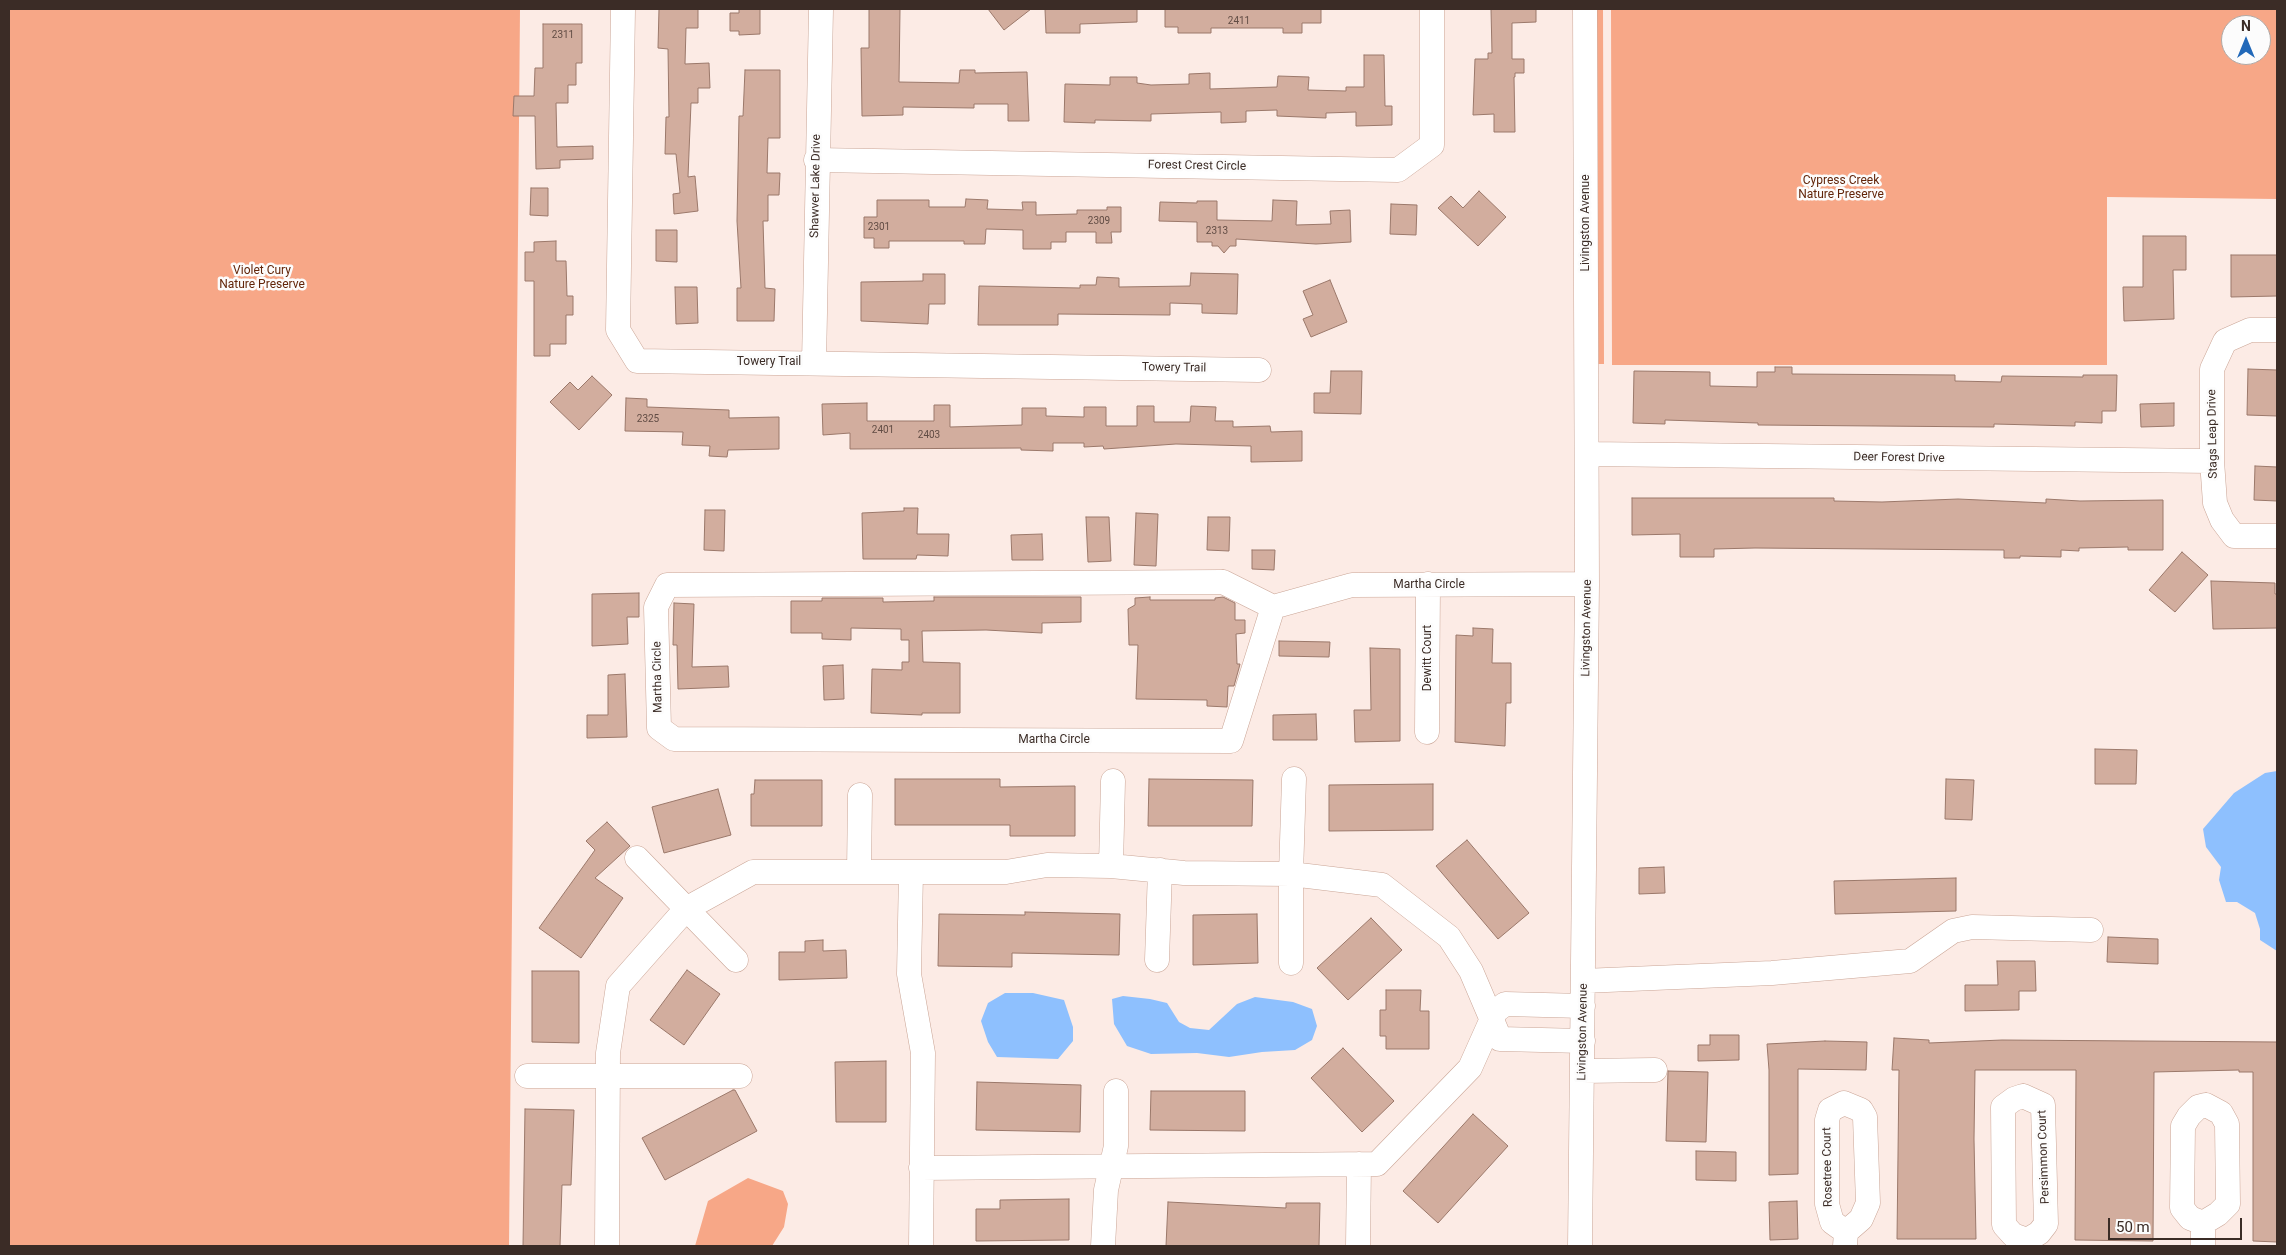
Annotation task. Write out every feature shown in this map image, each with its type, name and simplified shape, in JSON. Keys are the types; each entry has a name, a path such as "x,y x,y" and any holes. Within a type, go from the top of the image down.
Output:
{"street":[{"name":"Towery Trail","path":"623,9 618,330 638,361 1259,370"},
{"name":"Shawver Lake Drive","path":"814,363 816,160 821,9"},
{"name":"Forest Crest Circle","path":"816,160 1398,170 1432,145 1432,9"},
{"name":"Livingston Avenue","path":"1580,1246 1587,584 1585,9"},
{"name":"Stags Leap Drive","path":"2277,330 2250,330 2225,341 2212,369 2212,461 2215,503 2222,520 2234,536 2277,536"},
{"name":"Deer Forest Drive","path":"1587,454 2212,461"},
{"name":"Martha Circle","path":"1273,607 1231,741 674,739 659,728 656,607 667,585 1223,582 1273,607 1352,585 1587,584"},
{"name":"Dewitt Court","path":"1427,732 1428,584"},
{"path":"1292,963 1291,874 1294,780"},
{"path":"1111,866 1113,781"},
{"path":"859,872 860,796"},
{"path":"637,858 736,960"},
{"path":"608,1246 608,1053 618,986 686,909 753,872 1006,872 1047,865 1111,866 1184,873 1291,874 1382,885 1448,937 1471,971 1490,1021 1500,1038 1582,1041"},
{"path":"1158,960 1160,870"},
{"path":"911,872 909,974 922,1053 921,1246"},
{"path":"1583,981 1772,973 1910,961 1953,931 1972,927 2091,930"},
{"path":"922,1168 1378,1164 1470,1068 1490,1021 1496,1011 1505,1004 1583,1006"},
{"path":"1582,1071 1655,1070"},
{"path":"527,1076 740,1076"},
{"path":"1103,1246 1106,1190 1116,1146 1116,1090"},
{"name":"Persimmon Court","path":"2023,1096 2043,1105 2046,1204 2046,1224 2039,1233 2026,1243 2013,1236 2004,1225 2003,1107 2014,1098 2023,1096"},
{"path":"1358,1246 1359,1164"},
{"path":"2203,1223 2203,1246"}],"green space":[{"name":"Violet Cury Nature Preserve","path":"9,9 520,9 509,1246 9,1246"},
{"path":"1594,9 1603,9 1604,364 1596,364"},
{"name":"Cypress Creek Nature Preserve","path":"1611,9 2277,9 2277,199 2107,197 2107,365 1612,365"},
{"path":"748,1178 783,1191 788,1204 784,1227 772,1246 695,1246 708,1201"}],"water":[{"path":"2277,771 2277,951 2260,940 2260,929 2255,913 2237,902 2226,902 2219,880 2221,867 2206,847 2203,829 2234,793 2265,773"},
{"path":"1005,993 1033,993 1064,1000 1073,1027 1073,1041 1058,1059 997,1057 988,1042 981,1021 988,1003"},
{"path":"1123,996 1167,1003 1179,1022 1190,1028 1209,1030 1237,1004 1255,997 1293,1002 1312,1009 1317,1026 1312,1040 1295,1050 1229,1057 1197,1053 1151,1054 1127,1046 1114,1024 1112,999"}],"building":[{"path":"659,9 698,9 698,28 686,28 685,64 709,63 710,88 698,88 698,103 691,103 688,177 695,176 698,211 674,214 673,194 680,193 676,154 665,154 666,117 669,117 668,49 658,48"},
{"path":"739,9 760,9 760,34 739,35 739,31 730,31 730,13 739,13"},
{"path":"869,9 900,9 899,82 959,83 960,70 975,70 975,73 1027,72 1029,121 1008,121 1008,104 974,104 974,108 903,107 903,115 862,116 861,48 869,48"},
{"path":"988,9 1031,9 1004,30"},
{"path":"1045,9 1137,9 1137,22 1080,24 1080,33 1046,33"},
{"path":"1165,9 1321,9 1321,23 1302,23 1302,33 1283,33 1283,28 1211,28 1211,33 1178,33 1178,27 1165,27"},
{"path":"1491,9 1536,9 1536,22 1512,23 1512,59 1524,59 1524,73 1515,73 1514,77 1515,132 1494,132 1494,114 1473,115 1475,59 1488,59 1488,53 1492,53"},
{"path":"543,24 582,24 582,63 576,63 576,85 568,85 568,103 556,103 557,147 593,146 593,159 560,160 560,168 536,169 535,116 513,116 514,96 534,96 535,68 543,68"},
{"path":"1364,55 1384,55 1385,106 1392,106 1392,125 1356,126 1356,112 1326,113 1326,118 1277,116 1277,110 1246,111 1246,122 1221,123 1221,112 1151,114 1151,121 1095,120 1095,123 1064,122 1065,84 1110,85 1110,77 1137,77 1137,83 1151,85 1189,84 1189,74 1210,73 1210,89 1277,87 1278,76 1309,77 1308,90 1346,91 1346,87 1364,87"},
{"path":"745,70 780,70 780,138 768,138 767,173 780,173 779,195 768,195 768,221 763,221 765,288 775,289 774,321 737,321 737,288 741,288 737,221 739,116 743,116"},
{"path":"531,188 548,188 548,216 530,215"},
{"path":"1479,191 1506,217 1478,246 1438,208 1451,196 1463,208"},
{"path":"966,199 988,200 987,209 1023,210 1022,202 1036,202 1036,215 1077,214 1077,210 1107,210 1107,207 1121,207 1121,232 1111,232 1112,243 1096,243 1096,232 1066,232 1066,242 1051,242 1051,249 1023,249 1023,230 986,229 985,244 964,244 964,241 889,241 889,248 874,248 874,238 864,238 864,217 877,217 877,200 929,200 929,207 965,207"},
{"path":"1273,200 1297,201 1296,225 1331,224 1330,211 1350,210 1351,242 1316,244 1236,239 1236,246 1230,246 1224,253 1218,246 1212,246 1212,242 1197,242 1197,222 1159,221 1160,202 1197,203 1197,201 1217,201 1217,220 1272,221"},
{"path":"1391,204 1417,205 1416,235 1390,234"},
{"path":"656,230 677,230 677,262 656,261"},
{"path":"2143,236 2186,236 2186,270 2173,270 2174,319 2124,321 2123,287 2143,287"},
{"path":"556,241 556,261 566,261 567,296 573,296 573,315 566,315 566,344 550,344 550,356 534,356 534,281 525,281 525,252 534,252 534,242"},
{"path":"2231,255 2277,255 2277,296 2231,297"},
{"path":"1191,273 1238,274 1237,314 1202,313 1202,304 1170,303 1170,315 1058,314 1058,325 978,325 979,286 1080,288 1080,285 1096,285 1097,277 1119,278 1119,287 1190,286"},
{"path":"923,274 945,274 945,304 929,304 928,324 861,321 861,282 923,281"},
{"path":"1330,280 1347,322 1311,337 1303,319 1313,315 1303,291"},
{"path":"675,287 697,287 698,323 676,324"},
{"path":"1775,367 1792,367 1792,374 1955,375 1955,381 2001,382 2002,376 2083,377 2083,375 2117,375 2116,411 2102,411 2102,423 2075,422 2075,426 1994,424 1994,427 1758,425 1758,423 1665,420 1665,424 1633,423 1634,371 1710,372 1710,386 1757,387 1757,372 1775,372"},
{"path":"2248,369 2277,370 2277,416 2247,415"},
{"path":"1331,371 1362,371 1361,414 1314,413 1314,393 1330,393"},
{"path":"592,376 612,395 579,430 550,402 570,382 578,390"},
{"path":"626,398 647,399 647,407 729,410 729,418 779,417 779,449 728,450 727,457 709,456 710,446 682,445 683,432 625,431"},
{"path":"867,403 867,421 934,421 934,405 950,405 950,427 1022,425 1022,408 1046,408 1046,416 1084,417 1084,407 1106,407 1106,426 1137,426 1137,406 1154,406 1154,422 1190,422 1191,406 1216,407 1215,421 1233,421 1233,427 1270,426 1271,432 1302,431 1302,461 1251,462 1251,446 1176,444 1104,449 1103,446 1084,447 1084,443 1053,443 1053,451 1021,450 1021,448 850,449 850,433 823,435 822,404"},
{"path":"2174,403 2174,426 2141,427 2140,404"},
{"path":"2255,466 2277,467 2277,501 2254,500"},
{"path":"1632,498 1834,498 1834,501 1882,502 1958,499 2046,503 2046,499 2080,501 2163,500 2163,550 2128,550 2128,547 2079,548 2079,551 2061,550 2061,557 2020,556 2020,558 2004,558 2004,550 1755,548 1714,549 1714,557 1680,557 1680,534 1632,535"},
{"path":"904,508 918,508 917,534 949,534 948,556 917,555 916,559 863,559 862,513 904,511"},
{"path":"705,510 725,510 724,551 704,550"},
{"path":"1136,513 1158,514 1156,566 1134,565"},
{"path":"1086,517 1109,517 1111,561 1088,562"},
{"path":"1208,517 1230,517 1229,551 1207,550"},
{"path":"1042,534 1043,560 1012,560 1011,535"},
{"path":"1252,550 1275,550 1274,570 1252,569"},
{"path":"2182,552 2208,575 2175,612 2149,590"},
{"path":"2211,581 2275,583 2275,594 2277,594 2277,628 2213,629"},
{"path":"639,593 639,617 627,617 628,644 592,646 592,594"},
{"path":"934,597 1081,597 1081,622 1042,623 1042,633 986,630 922,631 923,662 960,663 960,713 922,713 922,715 871,713 872,669 902,670 902,662 909,662 909,640 901,640 901,629 851,628 851,640 822,639 822,633 791,633 791,601 822,601 822,598 883,598 883,602 934,601"},
{"path":"1150,597 1150,600 1215,600 1215,598 1223,597 1235,603 1235,620 1245,620 1245,633 1236,634 1237,664 1240,664 1234,686 1228,686 1227,707 1207,706 1207,700 1136,699 1138,645 1129,645 1128,609 1135,605 1135,598"},
{"path":"674,603 694,604 692,667 728,666 729,687 678,689 677,645 673,645"},
{"path":"1473,628 1493,629 1492,663 1511,663 1511,703 1506,703 1505,746 1455,742 1456,635 1473,636"},
{"path":"1279,641 1330,642 1329,657 1279,656"},
{"path":"1370,648 1400,649 1400,741 1355,742 1354,710 1371,710"},
{"path":"843,665 844,699 824,700 823,666"},
{"path":"625,674 627,737 587,738 587,715 608,715 608,675"},
{"path":"1316,714 1317,740 1273,740 1273,715"},
{"path":"2095,749 2137,750 2136,784 2095,784"},
{"path":"895,779 1000,779 1000,787 1075,786 1075,836 1010,836 1010,825 895,825"},
{"path":"1149,779 1253,780 1252,826 1148,826"},
{"path":"1946,779 1974,780 1972,820 1945,819"},
{"path":"755,780 822,780 822,826 751,826 751,794 754,794"},
{"path":"1433,784 1433,830 1329,831 1329,785"},
{"path":"718,789 731,835 664,853 652,807"},
{"path":"607,822 630,846 595,878 623,898 581,958 539,928 595,850 586,841"},
{"path":"1467,840 1529,913 1498,939 1436,866"},
{"path":"1664,867 1665,893 1639,894 1639,868"},
{"path":"1956,878 1956,911 1835,914 1834,881"},
{"path":"1025,912 1120,914 1119,955 1012,953 1012,967 938,966 939,914 1025,915"},
{"path":"1257,914 1258,963 1193,965 1193,915"},
{"path":"1371,918 1402,950 1348,1000 1317,968"},
{"path":"2108,937 2158,939 2158,964 2107,962"},
{"path":"823,940 823,951 846,950 847,978 779,980 779,952 805,952 805,941"},
{"path":"1997,961 2035,961 2036,991 2019,991 2019,1010 1965,1011 1965,985 1998,985"},
{"path":"687,970 720,994 684,1045 650,1020"},
{"path":"532,971 579,971 579,1043 532,1042"},
{"path":"1386,990 1421,990 1420,1011 1429,1011 1429,1049 1386,1049 1386,1036 1380,1036 1380,1010 1386,1010"},
{"path":"1710,1035 1739,1035 1739,1060 1698,1061 1698,1045 1710,1045"},
{"path":"1894,1038 1929,1040 1929,1043 2002,1040 2277,1042 2277,1242 2253,1241 2253,1072 2239,1072 2239,1070 2154,1072 2153,1241 2075,1240 2076,1070 1975,1070 1976,1239 1897,1239 1899,1070 1892,1070"},
{"path":"1825,1041 1867,1042 1866,1070 1798,1069 1798,1174 1769,1175 1769,1070 1767,1044"},
{"path":"1343,1048 1394,1101 1362,1132 1311,1078"},
{"path":"886,1061 886,1122 836,1122 835,1062"},
{"path":"1668,1071 1708,1072 1706,1142 1666,1141"},
{"path":"977,1082 1081,1085 1080,1132 976,1130"},
{"path":"735,1090 757,1131 665,1180 642,1138"},
{"path":"1151,1091 1245,1091 1245,1131 1150,1130"},
{"path":"525,1109 574,1110 571,1185 562,1185 560,1246 523,1246"},
{"path":"1473,1114 1508,1146 1438,1223 1403,1191"},
{"path":"1696,1151 1736,1152 1736,1181 1696,1180"},
{"path":"1069,1199 1069,1240 976,1241 976,1209 1000,1209 1000,1200"},
{"path":"1797,1201 1798,1239 1770,1240 1769,1202"},
{"path":"1168,1202 1286,1208 1286,1203 1320,1203 1319,1246 1166,1246"}]}
